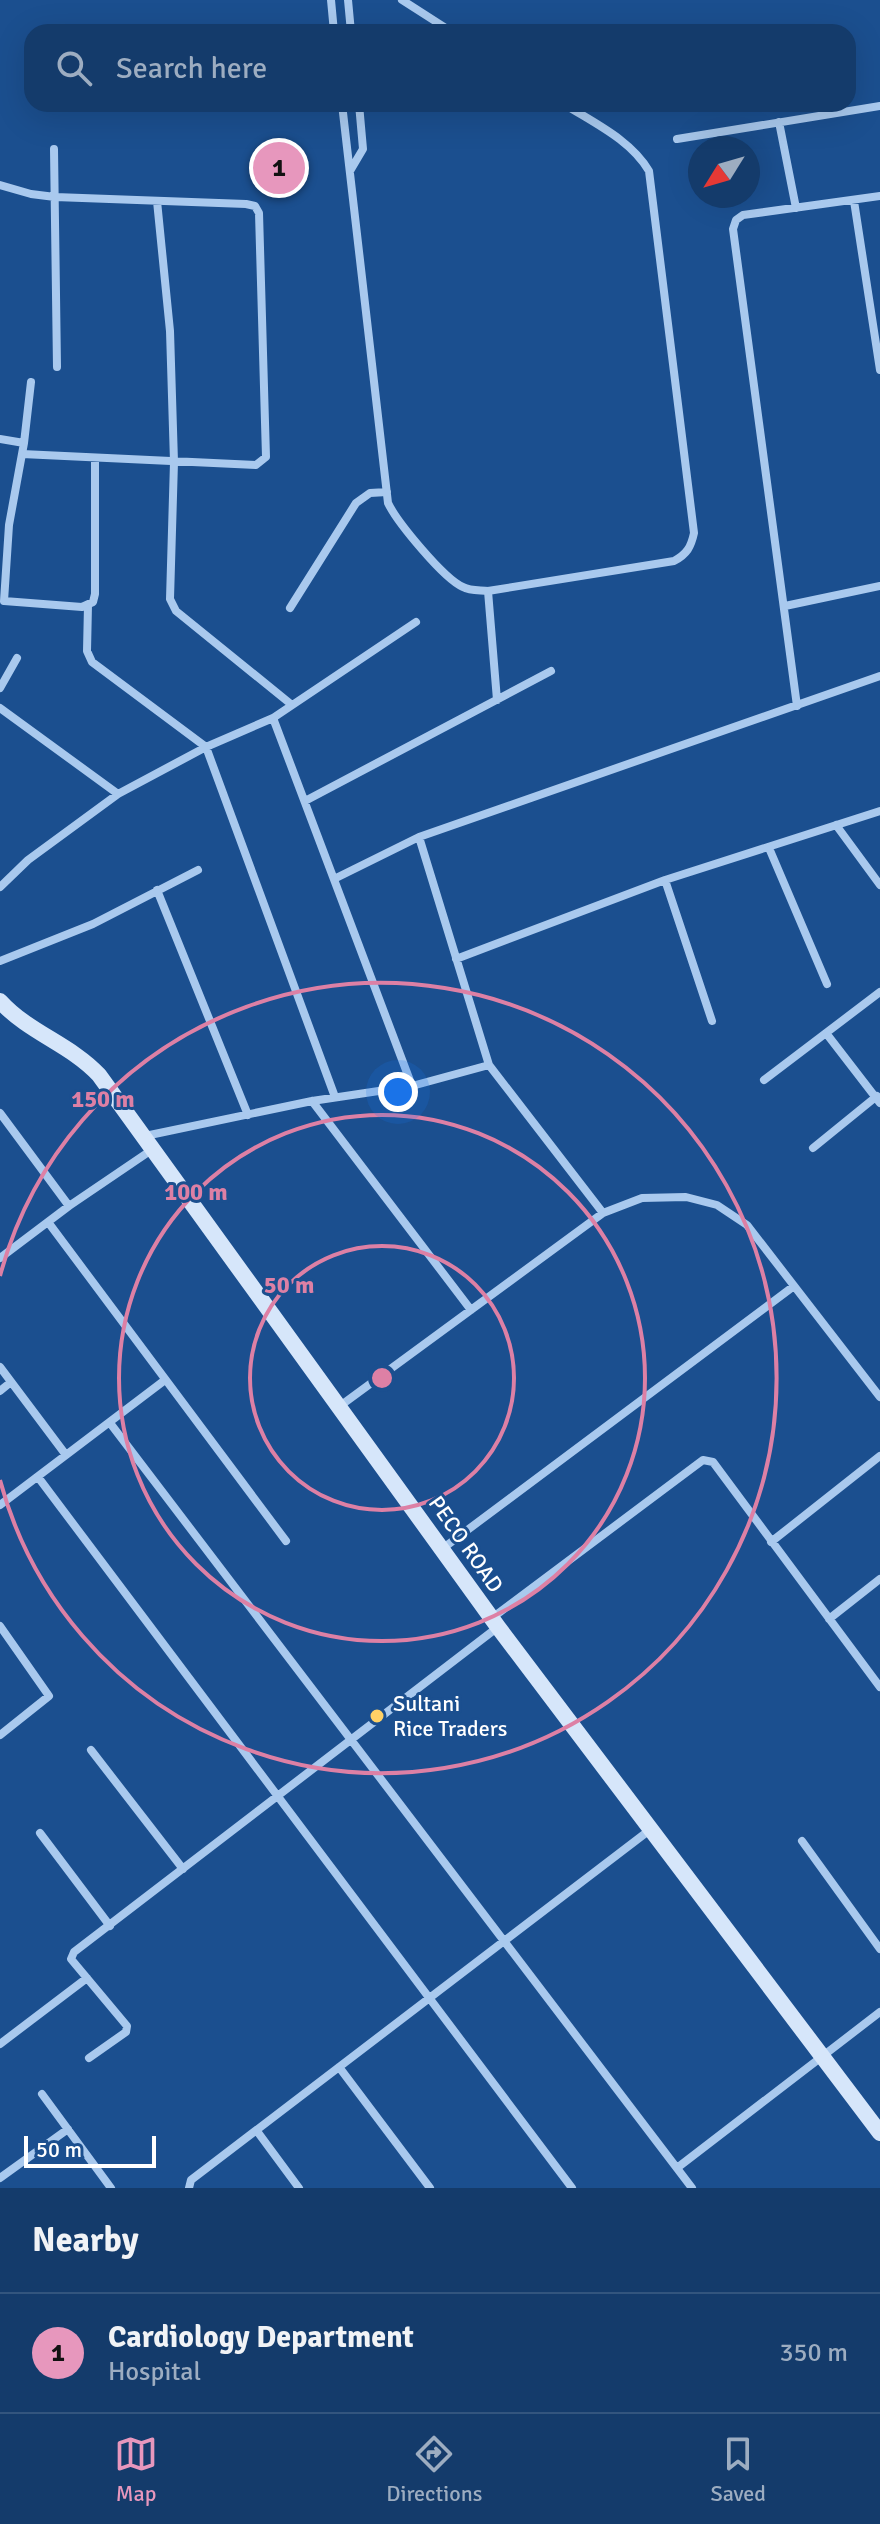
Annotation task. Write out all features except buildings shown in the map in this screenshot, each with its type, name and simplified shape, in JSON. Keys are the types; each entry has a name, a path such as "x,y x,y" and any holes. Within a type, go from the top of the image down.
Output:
{"street":[{"path":"331,0 333,24"},
{"path":"348,0 350,24"},
{"path":"402,0 440,24"},
{"path":"856,110 880,106"},
{"path":"343,112 387,492 394,515 452,580 462,587 488,591 674,561 684,555 694,533 649,171 626,144 576,112"},
{"path":"350,172 363,149 360,112"},
{"path":"677,139 842,112"},
{"path":"779,122 796,208"},
{"path":"54,149 57,367"},
{"path":"0,185 55,197 246,204 255,206 259,213 266,457 256,465 22,454"},
{"path":"797,706 733,229 736,220 743,215 880,196"},
{"path":"157,201 170,331 174,462 170,599 172,605 292,705"},
{"path":"854,201 880,370"},
{"path":"31,382 1,601 88,605 93,602 95,458"},
{"path":"0,439 24,443"},
{"path":"290,608 356,503 370,493 387,492"},
{"path":"785,606 880,586"},
{"path":"488,591 497,700"},
{"path":"88,605 87,651 92,662 131,688 206,747 335,1097"},
{"path":"0,887 28,860 118,794 206,747 273,718 416,622"},
{"path":"0,688 17,658"},
{"path":"305,801 551,671"},
{"path":"334,879 419,837 880,676"},
{"path":"0,708 118,794"},
{"path":"273,718 412,1086"},
{"path":"456,959 665,880 880,811"},
{"path":"836,825 880,885"},
{"path":"419,837 489,1065 603,1213"},
{"path":"769,848 827,984"},
{"path":"0,961 93,924 198,870"},
{"path":"665,880 712,1021"},
{"path":"157,890 248,1115"},
{"path":"764,1080 880,992"},
{"name":"PECO ROAD","path":"0,1001 27,1026 85,1059 149,1142 495,1623 880,2133"},
{"path":"813,1148 879,1098 826,1033"},
{"path":"0,1258 149,1142 248,1115 312,1101 412,1086 489,1065"},
{"path":"312,1101 471,1310"},
{"path":"0,1113 69,1206"},
{"path":"340,1406 603,1213 642,1198 663,1196 704,1200 747,1225 880,1397"},
{"path":"48,1222 286,1541"},
{"path":"442,1549 794,1286"},
{"path":"0,1367 66,1455"},
{"path":"0,1505 165,1380"},
{"path":"0,1391 11,1382"},
{"path":"110,1423 692,2188"},
{"path":"771,1542 880,1456"},
{"path":"89,2058 126,2032 127,2026 71,1959 72,1956 703,1460 713,1462 880,1687"},
{"path":"38,1477 572,2188"},
{"path":"829,1619 880,1579"},
{"path":"0,1626 49,1696 0,1735"},
{"path":"91,1750 183,1869"},
{"path":"189,2188 191,2180 651,1829"},
{"path":"40,1833 110,1926"},
{"path":"802,1841 880,1949"},
{"path":"0,2044 87,1978"},
{"path":"677,2168 880,2012"},
{"path":"339,2067 430,2188"},
{"path":"42,2094 111,2188"},
{"path":"0,2178 68,2129"},
{"path":"257,2131 299,2188"}],"place":[{"name":"Cardiology Department","path":"279,168"},
{"name":"Sultani Rice Traders","path":"377,1716"}]}
